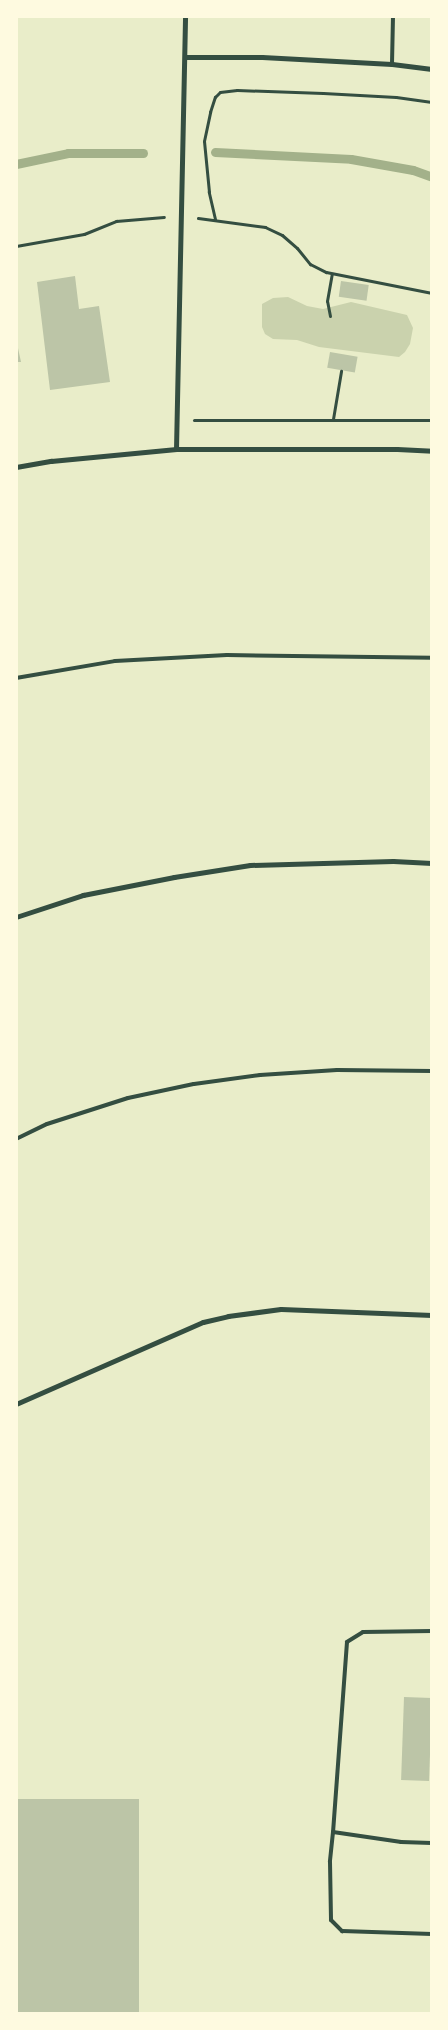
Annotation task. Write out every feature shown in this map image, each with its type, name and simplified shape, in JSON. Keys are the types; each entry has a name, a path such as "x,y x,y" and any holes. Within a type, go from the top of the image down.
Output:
{"street":[{"path":"176,449 185,16"},
{"path":"185,57 262,56 392,64 432,69"},
{"path":"16,467 51,461 176,449 397,449 432,451"},
{"path":"16,917 83,895 174,877 250,865 394,861 432,863"},
{"path":"16,1404 202,1322 228,1316 282,1309 432,1316"}],"lane":[{"path":"392,64 393,16"},
{"path":"16,678 115,661 199,656 432,658"},
{"path":"16,1139 47,1124 119,1101 194,1084 260,1075 328,1071 400,1069 432,1071"},
{"path":"432,1631 363,1632 347,1642 330,1862 331,1920 342,1932 432,1934"},
{"path":"333,1832 401,1842 432,1843"}],"path":[{"path":"215,220 209,192 204,141 210,112 215,97 220,92 237,90 323,93 396,97 432,102"},
{"path":"16,246 84,234 116,221 181,216 265,227 282,235 297,248 310,264 332,274 432,293"},
{"path":"330,316 327,301 332,274"},
{"path":"333,419 341,371"},
{"path":"176,421 432,420"}],"green space":[{"path":"288,297 307,306 323,309 351,302 407,315 413,328 410,344 399,357 319,347 297,340 273,339 265,334 262,327 262,304 273,298"}],"building":[{"path":"75,276 79,309 99,306 110,382 50,390 37,282"},
{"path":"341,281 369,285 367,301 339,297"},
{"path":"16,339 21,362 16,362"},
{"path":"330,352 358,357 355,373 327,368"},
{"path":"404,1697 432,1698 429,1781 401,1780"},
{"path":"16,1799 139,1799 139,2014 16,2014"}],"waterway":[{"path":"215,152 351,159 413,170 432,177"},
{"path":"16,164 68,153 143,153"}]}
